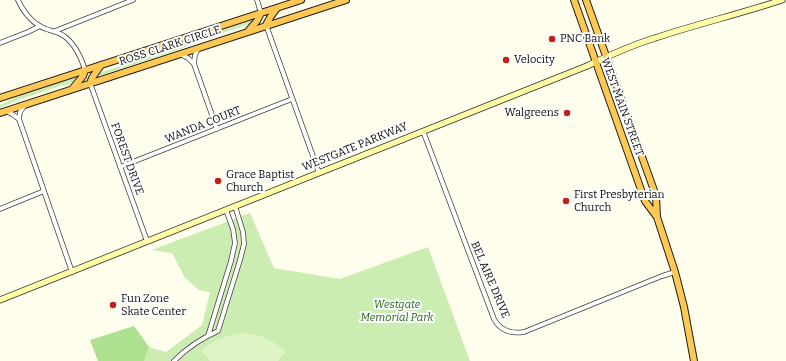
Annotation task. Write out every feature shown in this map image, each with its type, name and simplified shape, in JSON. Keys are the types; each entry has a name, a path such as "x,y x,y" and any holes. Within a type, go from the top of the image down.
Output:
{"highway":[{"name":"ROSS CLARK CIRCLE","path":"0,98 301,0"},
{"name":"ROSS CLARK CIRCLE","path":"2,112 346,0"},
{"name":"WEST MAIN STREET","path":"574,0 645,201 657,217"},
{"name":"WEST MAIN STREET","path":"586,0 656,196 657,217 675,272 684,307 694,361"},
{"path":"266,25 277,8"},
{"path":"248,31 257,21 261,13"},
{"path":"90,83 101,65"},
{"path":"72,89 83,76 85,70"}],"main road":[{"name":"WESTGATE PARKWAY","path":"0,300 606,57 664,35 782,0"}],"street":[{"path":"18,0 24,12 34,22 40,26 55,31 66,38 82,60 85,70"},
{"path":"55,31 133,0"},
{"path":"257,0 261,13"},
{"path":"266,25 319,173"},
{"path":"0,43 40,26"},
{"path":"194,64 195,55 198,48"},
{"path":"179,54 188,58 194,64 217,129"},
{"name":"FOREST DRIVE","path":"90,83 147,241"},
{"name":"WANDA COURT","path":"120,167 292,99"},
{"path":"18,119 25,104"},
{"path":"2,112 12,114 18,119 72,272"},
{"name":"BEL AIRE DRIVE","path":"422,131 494,319 503,329 513,332 524,332 675,272"},
{"path":"0,209 44,192"},
{"path":"174,361 183,353 218,331 244,244 243,232 235,206"},
{"path":"208,336 235,244 233,229 226,210"}],"green space":[{"path":"250,21 252,23 198,41 180,49 99,76 98,74 153,55 171,47"},
{"path":"76,77 77,80 73,82 21,99 0,108 0,105 19,96"},
{"name":"Westgate Memorial Park","path":"250,213 274,268 340,279 428,247 470,361 144,361 149,347 166,352 202,325 210,292 199,290 185,278 172,253 152,250"},
{"path":"134,326 149,347 144,361 98,361 90,340"},
{"path":"245,333 257,335 267,339 277,344 286,352 278,361 210,361 201,351 222,338"}],"place":[{"name":"PNC Bank","path":"552,39"},
{"name":"Velocity","path":"506,60"},
{"name":"Walgreens","path":"567,113"},
{"name":"Grace Baptist Church","path":"218,181"},
{"name":"First Presbyterian Church","path":"566,201"},
{"name":"Fun Zone Skate Center","path":"113,305"}]}
